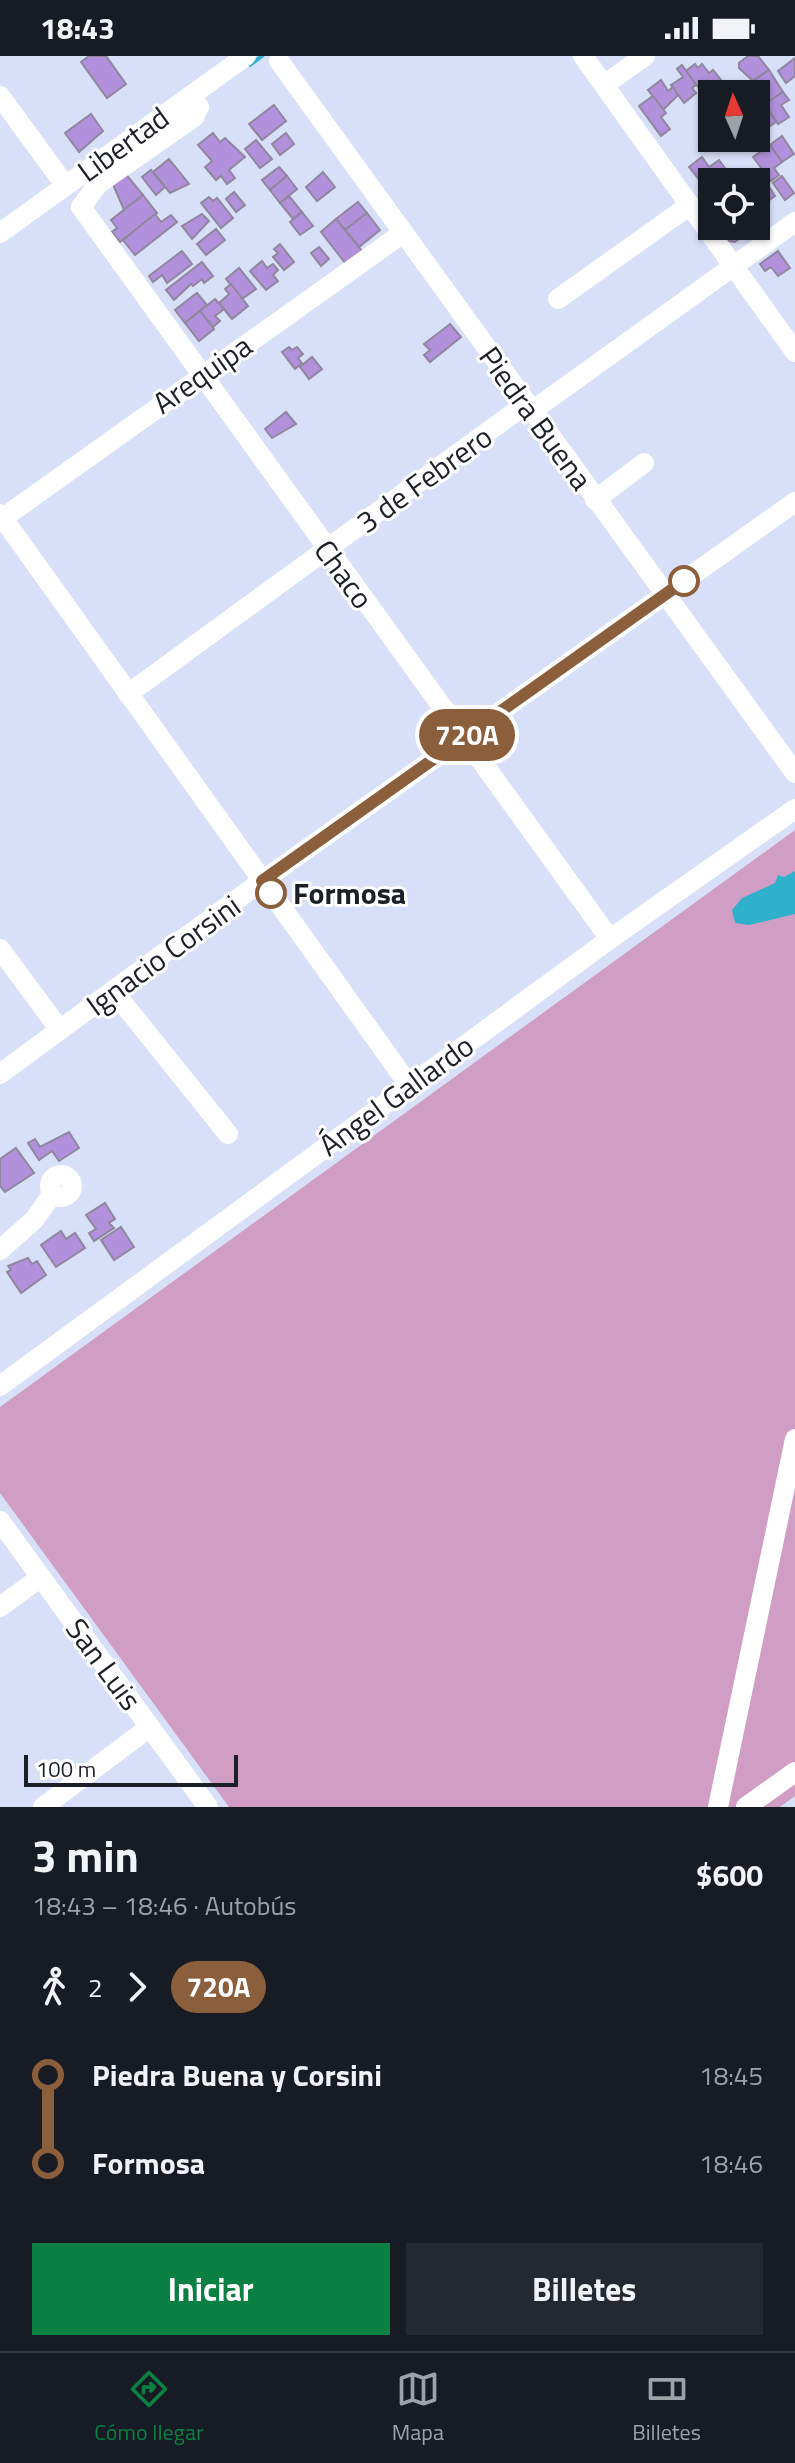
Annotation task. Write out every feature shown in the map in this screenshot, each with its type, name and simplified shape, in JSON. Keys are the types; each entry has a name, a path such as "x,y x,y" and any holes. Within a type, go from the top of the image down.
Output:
{"street":[{"name":"Libertad","path":"0,233 65,185 170,121 190,96 246,56"},
{"path":"583,56 795,352"},
{"path":"604,85 645,56"},
{"name":"Piedra Buena","path":"279,61 795,773"},
{"path":"0,96 65,185"},
{"name":"Chaco","path":"170,121 98,184 81,207 610,939"},
{"path":"558,299 690,205"},
{"name":"3 de Febrero","path":"128,694 327,549 795,222"},
{"name":"Arequipa","path":"2,516 403,233"},
{"path":"595,500 644,463"},
{"name":"Ignacio Corsini","path":"0,1074 262,881 795,502"},
{"path":"2,516 409,1085"},
{"name":"Ángel Gallardo","path":"0,1386 610,939 795,809"},
{"path":"0,949 60,1030"},
{"path":"114,992 228,1134"},
{"path":"0,1250 34,1220 53,1193"},
{"path":"718,1807 795,1439"},
{"name":"San Luis","path":"0,1521 208,1807"},
{"path":"0,1607 41,1577"},
{"path":"43,1807 150,1727"},
{"path":"746,1807 795,1772"}],"shaded area":[{"path":"795,830 795,1796 780,1807 229,1807 0,1493 0,1407"}],"water":[{"path":"795,871 795,914 749,925 735,923 732,910 742,898 775,883 778,875 784,877"}],"building":[{"path":"89,56 106,56 126,84 107,98 81,62"},
{"path":"748,56 758,56 769,70 752,80 739,68 739,63"},
{"path":"795,58 795,76 786,83 778,71"},
{"path":"695,64 698,68 702,64 709,73 713,70 721,80 698,80 698,87 686,71"},
{"path":"682,65 696,85 692,88 696,93 684,103 671,85 683,77 677,69"},
{"path":"769,70 783,92 770,101 770,80 754,80"},
{"path":"661,80 668,91 673,87 678,95 663,110 648,90"},
{"path":"783,92 789,100 781,105 789,117 778,124 770,112 770,101"},
{"path":"653,96 666,113 661,117 670,129 661,136 639,106"},
{"path":"274,105 286,121 262,140 249,124"},
{"path":"770,113 776,122 770,126"},
{"path":"91,114 103,131 79,152 65,133"},
{"path":"213,133 220,142 225,138 245,157 229,170 235,178 227,184 221,176 216,180 205,167 212,161 198,145"},
{"path":"286,133 294,144 280,155 272,144"},
{"path":"782,136 794,154 782,162 770,145"},
{"path":"256,140 272,159 260,168 245,149"},
{"path":"770,145 782,162 774,168 779,175 771,181 770,168 761,168 753,157 760,152 770,152"},
{"path":"702,157 709,167 719,160 725,168 698,168 698,178 689,167"},
{"path":"169,159 189,184 170,193 153,172"},
{"path":"279,167 287,176 270,190 262,180"},
{"path":"151,170 165,187 156,195 142,177"},
{"path":"124,172 143,195 124,210 112,182"},
{"path":"323,172 335,187 317,201 306,187"},
{"path":"287,176 297,189 280,203 270,190"},
{"path":"782,176 794,193 785,200 773,183"},
{"path":"234,192 245,205 236,212 226,199"},
{"path":"143,195 157,213 120,242 112,232 117,228 111,220"},
{"path":"289,196 302,212 293,219 280,203"},
{"path":"209,197 213,201 217,198 233,218 221,228 201,203"},
{"path":"358,202 367,213 345,230 336,219"},
{"path":"302,212 313,226 300,235 290,222"},
{"path":"367,213 380,230 359,247 345,230"},
{"path":"155,214 161,222 171,215 177,222 135,255 123,240"},
{"path":"202,214 209,221 192,239 182,226"},
{"path":"336,219 362,251 346,264 321,232"},
{"path":"216,229 225,240 206,255 197,244"},
{"path":"280,244 294,262 284,270 273,257 278,253 274,249"},
{"path":"319,247 329,259 321,266 311,253"},
{"path":"182,251 192,264 167,283 162,275 153,282 149,276"},
{"path":"778,251 790,268 778,276 771,267 765,271 760,264"},
{"path":"262,261 267,268 273,264 278,270 273,275 278,281 266,290 250,271"},
{"path":"202,262 213,276 204,283 202,279 193,286 191,284 174,300 166,290"},
{"path":"239,268 256,289 242,299 226,279"},
{"path":"231,284 248,306 232,319 219,303 229,294 225,289"},
{"path":"197,293 207,305 185,323 175,310"},
{"path":"215,299 224,309 215,316 220,321 213,327 200,311"},
{"path":"200,311 214,329 199,341 185,323"},
{"path":"450,324 461,337 430,362 424,355 430,350 424,344"},
{"path":"289,347 292,350 297,347 303,354 298,358 302,363 295,369 282,352"},
{"path":"312,357 322,369 309,379 300,367"},
{"path":"286,412 296,424 272,438 265,429"},
{"path":"69,1132 79,1148 59,1161 52,1151 39,1160 28,1143 35,1139 40,1147"},
{"path":"16,1148 34,1173 5,1192 0,1186 0,1159"},
{"path":"105,1203 115,1219 109,1223 114,1228 94,1241 89,1233 96,1229 86,1215"},
{"path":"121,1227 134,1247 114,1260 101,1240"},
{"path":"61,1231 66,1239 75,1233 85,1248 56,1267 41,1245"},
{"path":"28,1258 32,1264 37,1261 46,1275 21,1293 7,1272 11,1270 8,1266"}],"waterway":[{"path":"250,65 262,56"}],"bus line":[{"name":"720A","path":"271,893 262,881 684,581"}],"place":[{"name":"Formosa","path":"271,893"}]}
